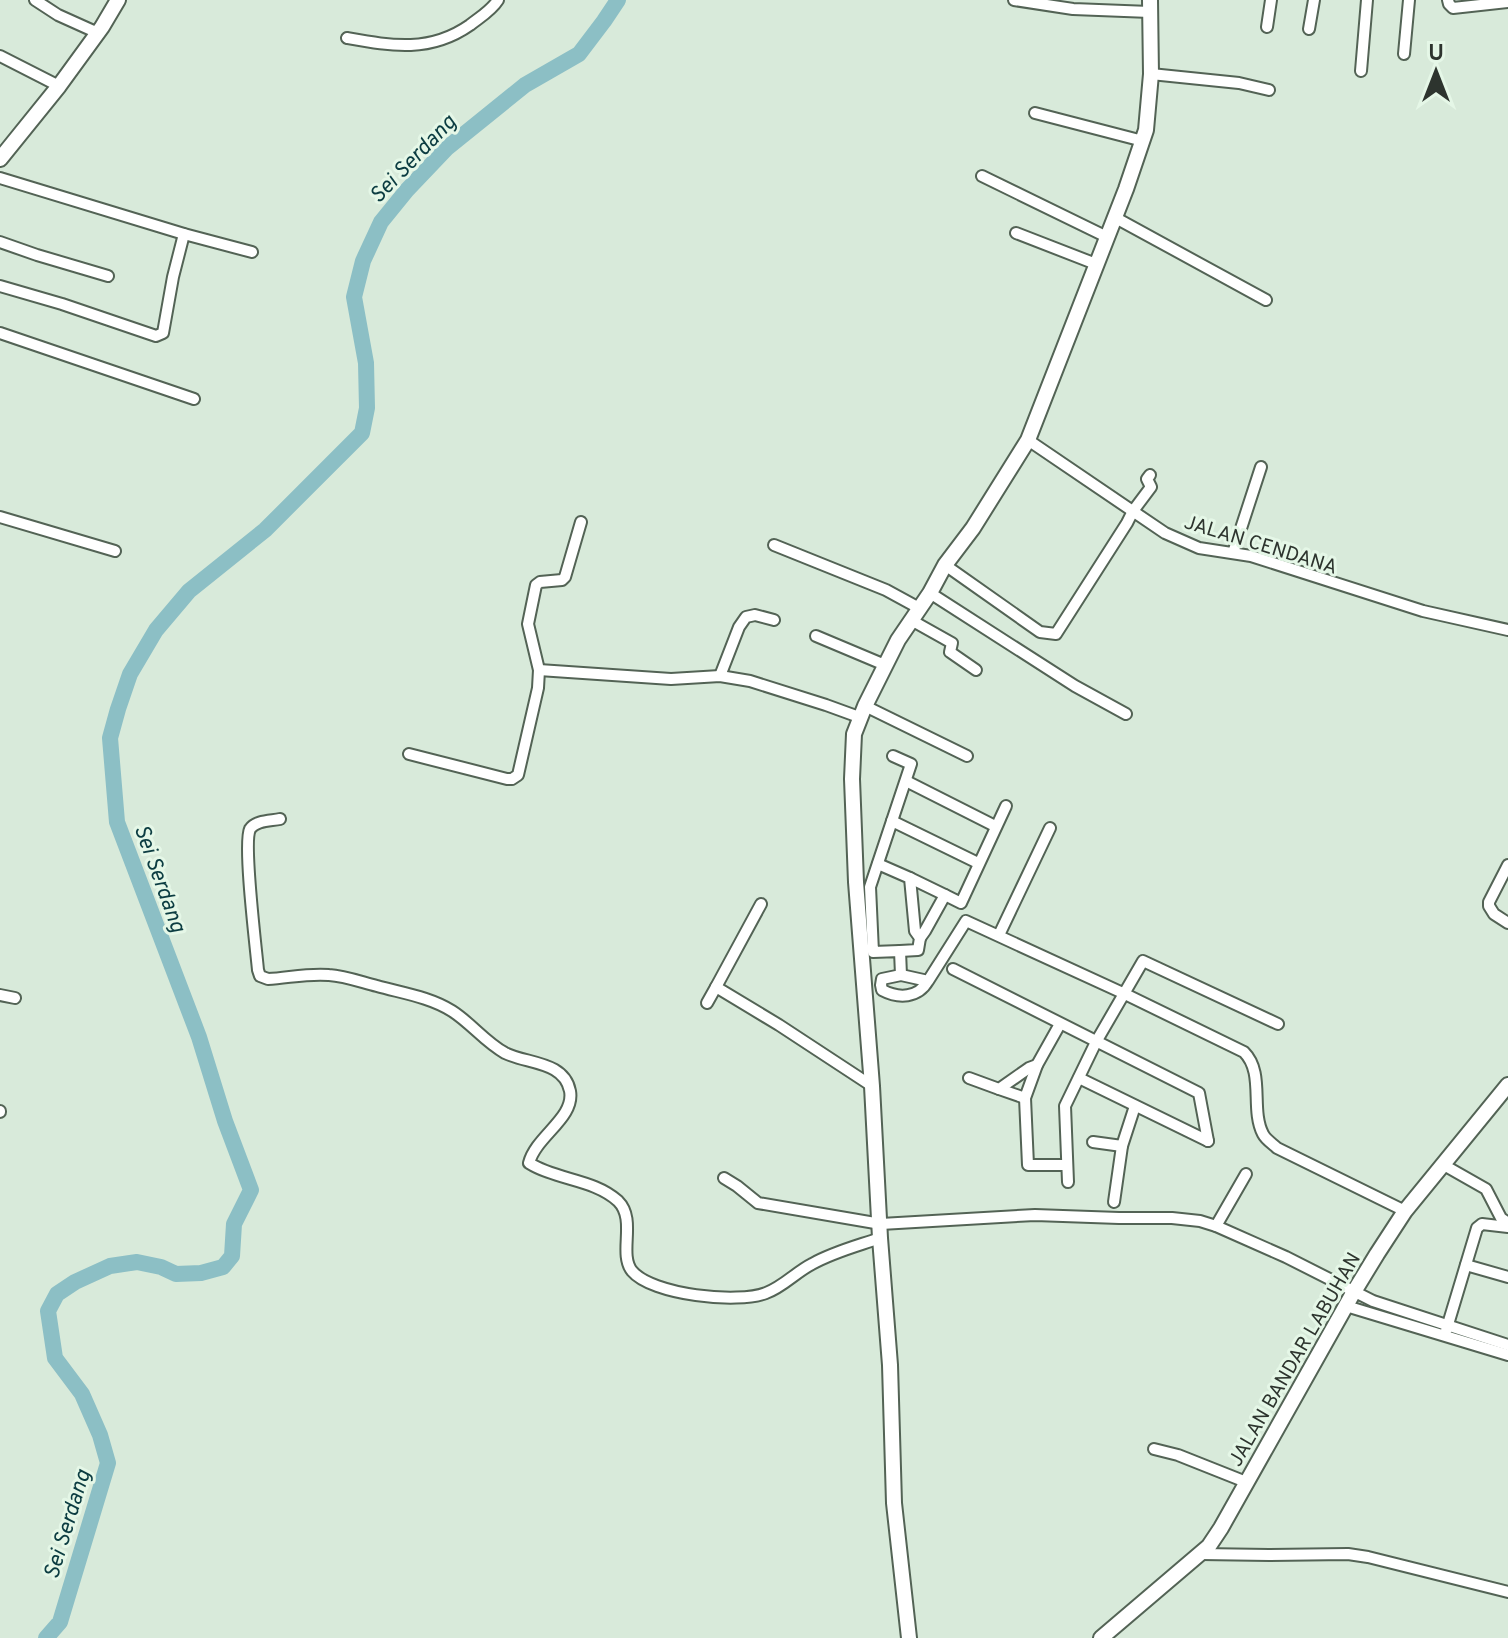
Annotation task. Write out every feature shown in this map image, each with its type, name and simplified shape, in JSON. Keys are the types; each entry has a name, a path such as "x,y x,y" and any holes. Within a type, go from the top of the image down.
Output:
{"street":[{"path":"35,0 58,15 98,33"},
{"path":"0,159 59,86 115,9 118,0"},
{"path":"347,38 393,45 431,43 458,33 489,12 498,0"},
{"path":"909,1638 894,1503 890,1365 856,882 852,779 854,734 885,665 915,614 1028,440 1143,141 1151,74 1150,6 1073,9 1014,0"},
{"path":"1267,27 1271,0"},
{"path":"1309,29 1314,0"},
{"path":"1361,71 1367,0"},
{"path":"1404,54 1409,0"},
{"path":"1448,0 1453,8 1507,3"},
{"path":"0,56 59,86"},
{"path":"1151,74 1239,83 1269,90"},
{"path":"1035,113 1143,141"},
{"path":"982,176 1107,237"},
{"path":"0,178 252,252"},
{"path":"1114,217 1266,300"},
{"path":"1016,233 1096,264"},
{"path":"0,286 160,335 163,333 184,234"},
{"path":"0,242 108,276"},
{"path":"0,333 194,399"},
{"name":"JALAN CENDANA","path":"1028,440 1165,533 1199,548 1251,556 1411,608 1508,630"},
{"path":"1233,553 1261,467"},
{"path":"945,565 1040,632 1056,634 1151,487 1147,479 1150,475"},
{"path":"0,517 115,551"},
{"path":"409,754 507,779 515,777 535,705 539,670 528,624 536,585 565,577 581,522"},
{"path":"774,545 871,583 952,643 950,652 976,670"},
{"path":"930,593 1075,686 1126,714"},
{"path":"720,676 745,618 755,615 774,620"},
{"path":"816,636 885,665"},
{"path":"539,670 671,679 720,676 750,681 826,705 862,712 967,756"},
{"path":"893,756 911,764 870,887 873,952 918,950 920,938 945,895"},
{"path":"906,781 995,826"},
{"path":"878,864 961,903 1006,806"},
{"path":"280,819 258,823 249,834 260,976 268,979 319,974 339,976 430,1000 450,1009 505,1053 562,1074 571,1093 569,1107 535,1148 529,1163 595,1188 617,1200 625,1213 628,1262 637,1275 655,1287 668,1291 732,1297 758,1296 776,1289 827,1256 880,1231"},
{"path":"892,821 978,863"},
{"path":"999,935 1050,828"},
{"path":"1508,865 1489,906 1494,914 1508,923"},
{"path":"910,878 915,931 920,938"},
{"path":"707,1003 761,904"},
{"path":"882,985 890,995 913,995 924,988 966,921 999,935 1244,1052 1252,1060 1264,1137 1277,1148 1405,1211"},
{"path":"900,951 901,975"},
{"path":"1068,1182 1065,1106 1096,1042 1143,961 1278,1024"},
{"path":"953,969 1199,1093 1208,1141 1079,1078"},
{"path":"864,985 882,985 901,975 928,981"},
{"path":"716,987 872,1086"},
{"path":"0,995 15,998"},
{"path":"1060,1024 1037,1065 1025,1098 1028,1165 1067,1165"},
{"path":"999,1089 1037,1065"},
{"path":"969,1078 1025,1098"},
{"name":"JALAN BANDAR LABUHAN","path":"1101,1638 1201,1554 1221,1528 1354,1292 1405,1211 1506,1091"},
{"path":"1114,1202 1122,1146 1135,1106"},
{"path":"1093,1142 1122,1146"},
{"path":"1442,1164 1486,1189 1508,1225"},
{"path":"1216,1226 1246,1174"},
{"path":"724,1178 758,1203 880,1231 1035,1215 1200,1221 1275,1252 1396,1315"},
{"path":"1446,1332 1478,1225 1508,1225"},
{"path":"1466,1265 1508,1277"},
{"path":"1346,1306 1396,1315 1508,1355"},
{"path":"1446,1332 1508,1345"},
{"path":"1154,1449 1178,1455 1246,1482"},
{"path":"1201,1554 1348,1554 1508,1592"}],"waterway":[{"name":"Sei Serdang","path":"46,1638 60,1622 108,1463 82,1394 55,1358 48,1311 57,1294 110,1266 137,1262 176,1274 201,1273 223,1267 232,1256 234,1224 251,1190 225,1121 199,1037 117,822 110,738 130,674 156,630 189,591 265,530 362,433 367,408 366,363 354,297 363,261 381,222 447,148 525,85 579,54 618,0"}]}
